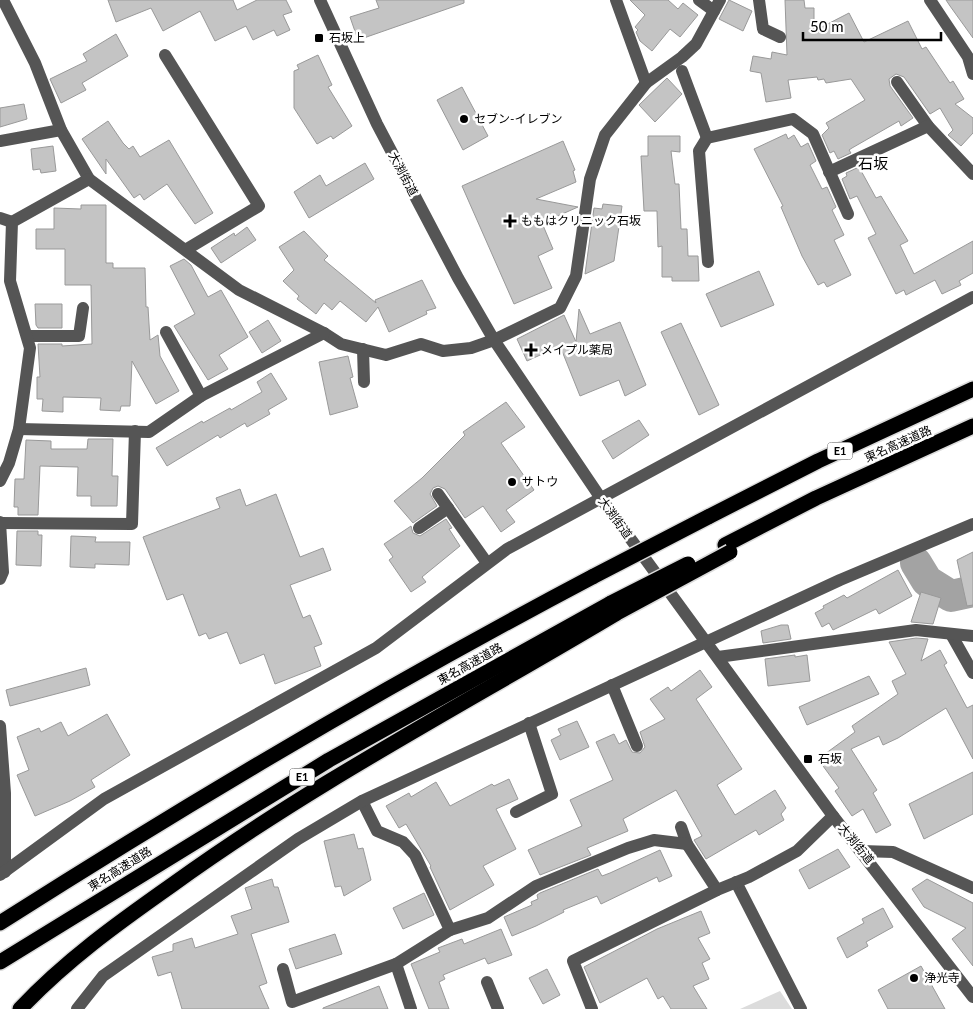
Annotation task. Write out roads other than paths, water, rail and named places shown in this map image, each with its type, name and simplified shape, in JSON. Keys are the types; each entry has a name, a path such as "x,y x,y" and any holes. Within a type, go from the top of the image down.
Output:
{"highway":[{"name":"東名高速道路","path":"0,923 322,727 497,627 818,461 973,389"},
{"name":"東名高速道路","path":"0,962 329,760 727,549 816,498 973,426"},
{"path":"20,1009 41,986 92,943 192,870 289,805 614,608"}],"street":[{"path":"3,0 35,63 61,130 89,179 187,249 239,290 324,333 341,344 386,355 421,344 443,351 471,348 494,340 560,308 576,276 590,179 605,135 646,83 682,57 696,44 717,6 699,0"},
{"name":"大渕街道","path":"320,0 377,124 458,278 494,340 600,497 833,816 862,851 973,997"},
{"path":"616,0 646,83"},
{"path":"759,0 763,29 780,37"},
{"path":"930,0 968,57 973,74"},
{"path":"165,54 258,206 187,249"},
{"path":"682,71 707,138"},
{"path":"897,82 928,126 973,174"},
{"path":"708,262 699,151 707,138 793,119 813,134 848,214"},
{"path":"829,172 928,126"},
{"path":"0,141 61,130"},
{"path":"0,481 9,463 19,429 30,348 10,281 6,220 89,179"},
{"path":"3,873 104,799 376,648 506,549 973,297"},
{"path":"27,336 79,336 83,308"},
{"path":"166,332 201,396"},
{"path":"19,429 149,432 201,396 324,333"},
{"path":"363,349 364,382"},
{"path":"0,579 3,572 0,522 132,524 134,431"},
{"path":"438,494 487,563"},
{"path":"419,528 448,508"},
{"path":"77,1009 103,976 298,839 362,801 529,722 840,580 973,524"},
{"path":"718,657 916,630 973,636"},
{"path":"951,634 973,673"},
{"path":"612,685 637,746"},
{"path":"516,812 552,794 529,722"},
{"path":"0,726 4,793 3,873"},
{"path":"362,801 377,831 403,842 415,854 450,930"},
{"path":"592,1009 573,961 797,851 833,816"},
{"path":"682,827 687,844 717,890"},
{"path":"283,969 292,1002 396,964 450,930 488,918 536,886 628,848 654,840 687,844"},
{"path":"862,851 892,852 973,888"},
{"path":"736,882 801,1009"},
{"path":"396,964 411,1009"},
{"path":"487,982 498,1009"}],"waterway":[{"path":"916,563 927,581 951,596 973,591"}],"place":[{"name":"石坂上","path":"319,38"},
{"name":"セブン-イレブン","path":"464,119"},
{"name":"ももはクリニック石坂","path":"510,221"},
{"name":"メイプル薬局","path":"531,350"},
{"name":"サトウ","path":"512,482"},
{"name":"石坂","path":"808,759"},
{"name":"浄光寺","path":"914,978"}],"district":[{"name":"石坂","path":"873,164"}]}
